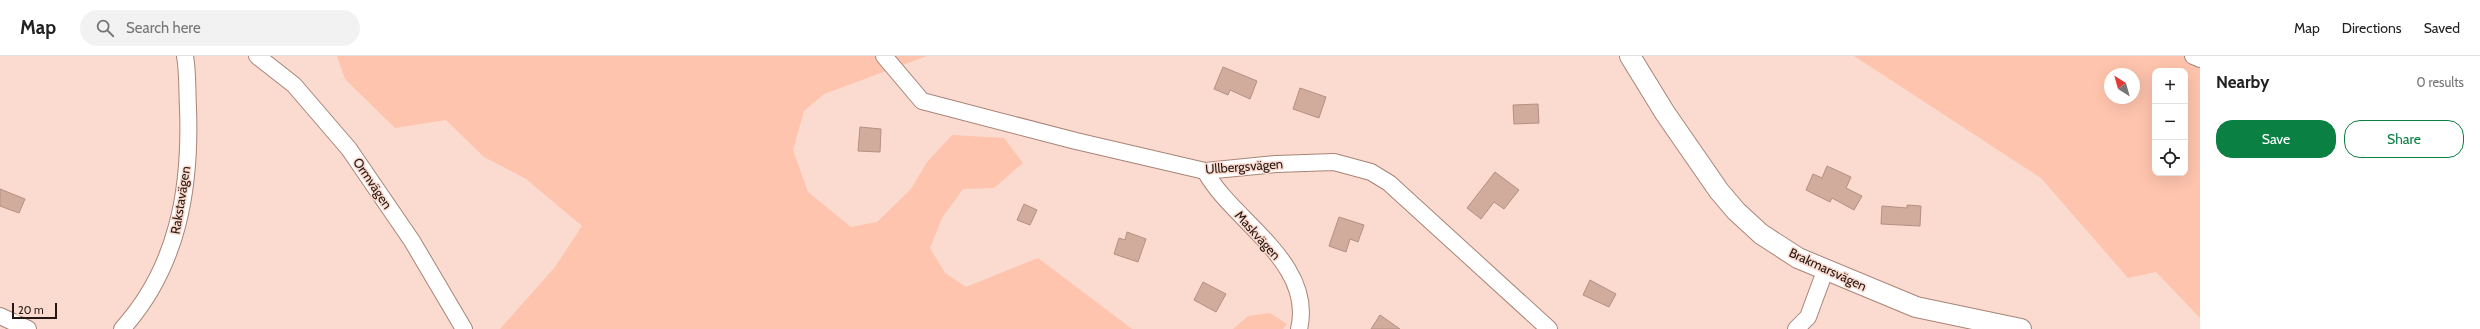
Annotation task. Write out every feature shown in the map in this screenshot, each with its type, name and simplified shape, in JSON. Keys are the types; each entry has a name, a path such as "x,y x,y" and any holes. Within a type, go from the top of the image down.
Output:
{"street":[{"name":"Rakstavägen","path":"122,329 141,308 163,269 178,226 185,181 189,131 185,56"},
{"name":"Ormvägen","path":"257,56 294,85 349,149 412,241 464,329"},
{"name":"Ullbergsvägen","path":"884,56 922,101 1076,142 1205,170 1276,164 1334,162 1371,172 1388,183 1549,329"},
{"name":"Brakmarsvägen","path":"1630,56 1665,113 1736,211 1761,234 1798,258 1825,271 1916,307 2021,329"},
{"path":"2193,56 2200,59"},
{"name":"Maskvägen","path":"1205,170 1213,187 1282,259 1300,299 1302,316 1299,329"},
{"path":"1796,329 1808,316 1818,294 1825,271"},
{"path":"0,316 28,329"}],"shaded area":[{"path":"337,56 927,56 824,94 804,111 793,150 808,192 851,227 877,222 911,189 927,162 952,135 1004,138 1023,163 994,188 963,189 942,218 930,248 945,273 966,287 1038,258 1132,329 500,329 555,267 582,226 526,179 484,157 446,120 395,128 345,79"},
{"path":"1854,56 2200,56 2200,318 2156,272 2128,278 2041,178"},
{"path":"1270,313 1287,324 1283,329 1233,329 1248,316"}],"building":[{"path":"1223,67 1257,81 1250,99 1230,90 1228,95 1214,89"},
{"path":"1300,88 1326,97 1319,118 1293,109"},
{"path":"1538,104 1539,123 1514,124 1513,105"},
{"path":"860,127 881,129 880,152 858,151"},
{"path":"1827,166 1851,177 1846,188 1862,196 1854,210 1832,198 1830,202 1806,190 1813,174 1822,178"},
{"path":"1495,172 1519,190 1504,209 1494,202 1481,219 1467,208"},
{"path":"0,189 25,199 19,213 0,206"},
{"path":"1024,204 1037,210 1030,225 1017,220"},
{"path":"1907,205 1921,206 1920,226 1881,224 1882,206 1907,208"},
{"path":"1339,217 1364,225 1358,242 1350,239 1346,252 1329,246"},
{"path":"1127,232 1146,239 1138,262 1114,254 1119,238 1125,240"},
{"path":"1590,280 1616,294 1609,307 1583,295"},
{"path":"1203,282 1226,294 1216,312 1194,300"},
{"path":"1380,315 1400,329 1371,329"}]}
